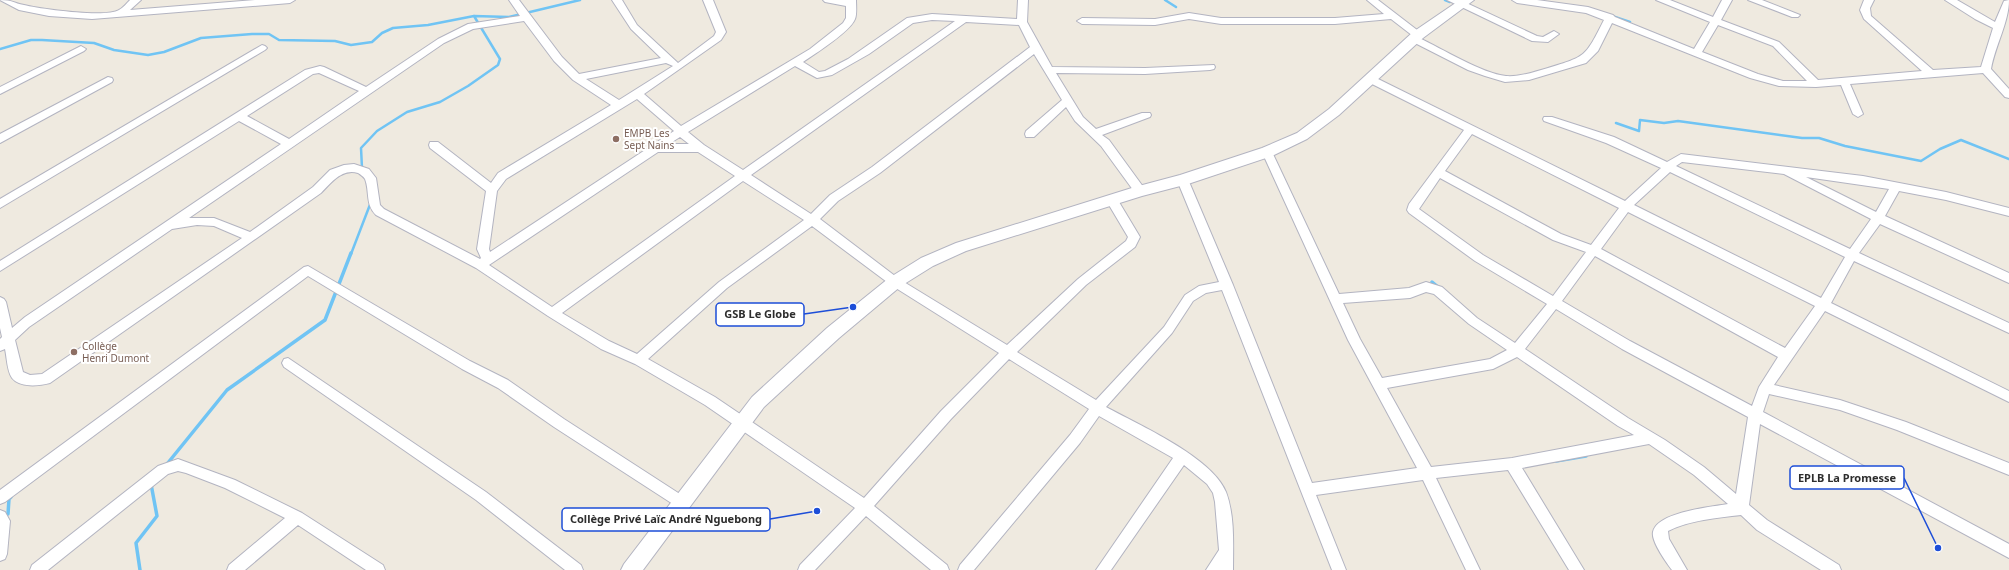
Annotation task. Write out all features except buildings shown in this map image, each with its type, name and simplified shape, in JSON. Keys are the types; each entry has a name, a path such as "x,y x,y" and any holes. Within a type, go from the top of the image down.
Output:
{"main road":[{"path":"631,570 758,402 833,333 895,282 927,262 961,246 1140,191 1183,180 1267,152 1302,136 1334,112 1416,37 1461,2"}],"street":[{"path":"5,0 19,7 49,13 92,16 223,3 290,0"},
{"path":"120,14 136,0"},
{"path":"514,0 558,59 577,78 619,105"},
{"path":"617,0 621,11 642,35 677,67"},
{"path":"484,263 483,249 492,190 502,176 619,105 706,48 721,35 708,0"},
{"path":"484,263 681,131 796,62 846,25 851,18 851,2 828,0"},
{"path":"1023,0 1022,22 1035,48 1067,101 1079,119 1096,133 1140,191"},
{"path":"1372,0 1416,37 1472,68 1505,79 1529,77 1582,61 1593,51 1610,17"},
{"path":"1517,0 1548,2 1588,10 1610,17 1754,76 1784,84 1816,84 1931,73 1986,70"},
{"path":"1661,0 1776,44 1783,48 1816,84"},
{"path":"1696,53 1716,21 1726,0"},
{"path":"1753,0 1795,15"},
{"path":"1869,0 1865,7 1867,16 1931,73"},
{"path":"1950,0 1978,18 1998,26"},
{"path":"1986,70 1988,58 1998,26 2009,1"},
{"path":"1461,2 1535,39 1545,40 1554,34"},
{"path":"1082,21 1155,22 1189,16 1221,21 1334,21 1392,16"},
{"path":"796,62 816,74 827,74 868,51 910,20 932,17 1022,22"},
{"path":"4,343 19,327 29,320 288,143 441,41 464,28 526,18"},
{"path":"552,313 742,175 907,62 964,19"},
{"path":"0,204 262,48"},
{"path":"639,360 723,285 812,220 834,198 876,170 1035,48"},
{"path":"0,91 81,49"},
{"path":"577,78 669,59"},
{"path":"1049,70 1145,71 1210,67"},
{"path":"0,267 314,70 320,69 367,91"},
{"path":"1986,70 2009,95"},
{"path":"1370,79 2009,397"},
{"path":"0,139 108,80"},
{"path":"1844,81 1858,114"},
{"path":"637,93 700,148 849,244 895,282 1097,408 1182,456 1210,477 1217,486 1221,497 1226,531 1226,570"},
{"path":"1030,134 1067,101"},
{"path":"1096,133 1146,115"},
{"path":"239,116 288,143"},
{"path":"1548,119 1610,140 2009,328"},
{"path":"1470,129 1412,210 1479,258 1626,345 1755,416 2009,551"},
{"path":"434,145 492,190"},
{"path":"655,148 700,148"},
{"path":"1267,152 1334,300 1354,340 1427,473 1473,570"},
{"path":"1378,384 1493,364 1516,351 1555,302 1626,206 1675,161 1687,158 1825,174 1946,196 2009,212"},
{"path":"0,302 4,343 17,374 20,378 26,380 47,378 252,237 317,190 334,173 344,169 354,168 365,172 370,178 376,210 484,263 552,313 605,344 639,360 710,401 864,507 942,570"},
{"path":"1782,170 1878,218 2009,278"},
{"path":"1439,173 1557,237 1593,250 1788,356"},
{"path":"1183,180 1339,570"},
{"path":"1741,509 1755,416 1766,388 1775,371 1788,356 1823,305 1852,255 1878,218 1896,187"},
{"path":"805,570 864,507 946,414 1008,352 1082,282 1123,251 1134,240 1112,200"},
{"path":"163,228 187,221 203,219 213,221 252,237"},
{"path":"0,498 308,270 466,365 503,384 681,502"},
{"path":"965,570 1075,439 1097,408 1168,330 1189,298 1203,289 1226,285"},
{"path":"1334,300 1410,293 1426,287 1432,287 1438,290 1473,320 1516,351 1623,422 1651,438 1716,484 1741,509 1784,541 1834,570"},
{"path":"288,363 481,496 576,570"},
{"path":"1766,388 1840,405 1901,426 2009,469"},
{"path":"1308,490 1427,473 1512,464 1651,438"},
{"path":"1102,570 1182,456"},
{"path":"1512,464 1577,570"},
{"path":"37,570 170,466 187,467 230,484 297,517 378,570"},
{"path":"1680,570 1660,534 1664,525 1685,518 1741,509"},
{"path":"0,516 3,521 0,554"},
{"path":"234,570 297,517"},
{"path":"1213,570 1226,552"}],"waterway":[{"path":"474,16 509,17 580,0"},
{"path":"1165,0 1176,7"},
{"path":"1445,0 1450,2"},
{"path":"0,49 31,40 42,40 94,43 114,50 148,55 164,52 201,38 252,34 269,34 279,40 335,41 351,45 372,42 382,33 393,28 428,25 474,16"},
{"path":"362,168 361,148 377,131 407,112 440,102 468,86 498,65 500,59 474,16"},
{"path":"1612,16 1630,22"},
{"path":"1616,123 1639,131 1640,120 1664,123 1678,121 1802,138 1819,138 1845,146 1921,161 1940,149 1961,140 2009,159"},
{"path":"351,254 371,202"},
{"path":"167,464 227,390 325,320 351,253"},
{"path":"1432,282 1438,287"},
{"path":"1556,461 1586,456"},
{"path":"140,570 136,543 157,516 151,484"},
{"path":"8,514 9,499 11,497"}],"place":[{"name":"EMPB Les Sept Nains","path":"616,139"},
{"name":"GSB Le Globe","path":"853,307"},
{"name":"Collège Henri Dumont","path":"74,352"},
{"name":"Collège Privé Laïc André Nguebong","path":"817,511"},
{"name":"EPLB La Promesse","path":"1938,548"}]}
